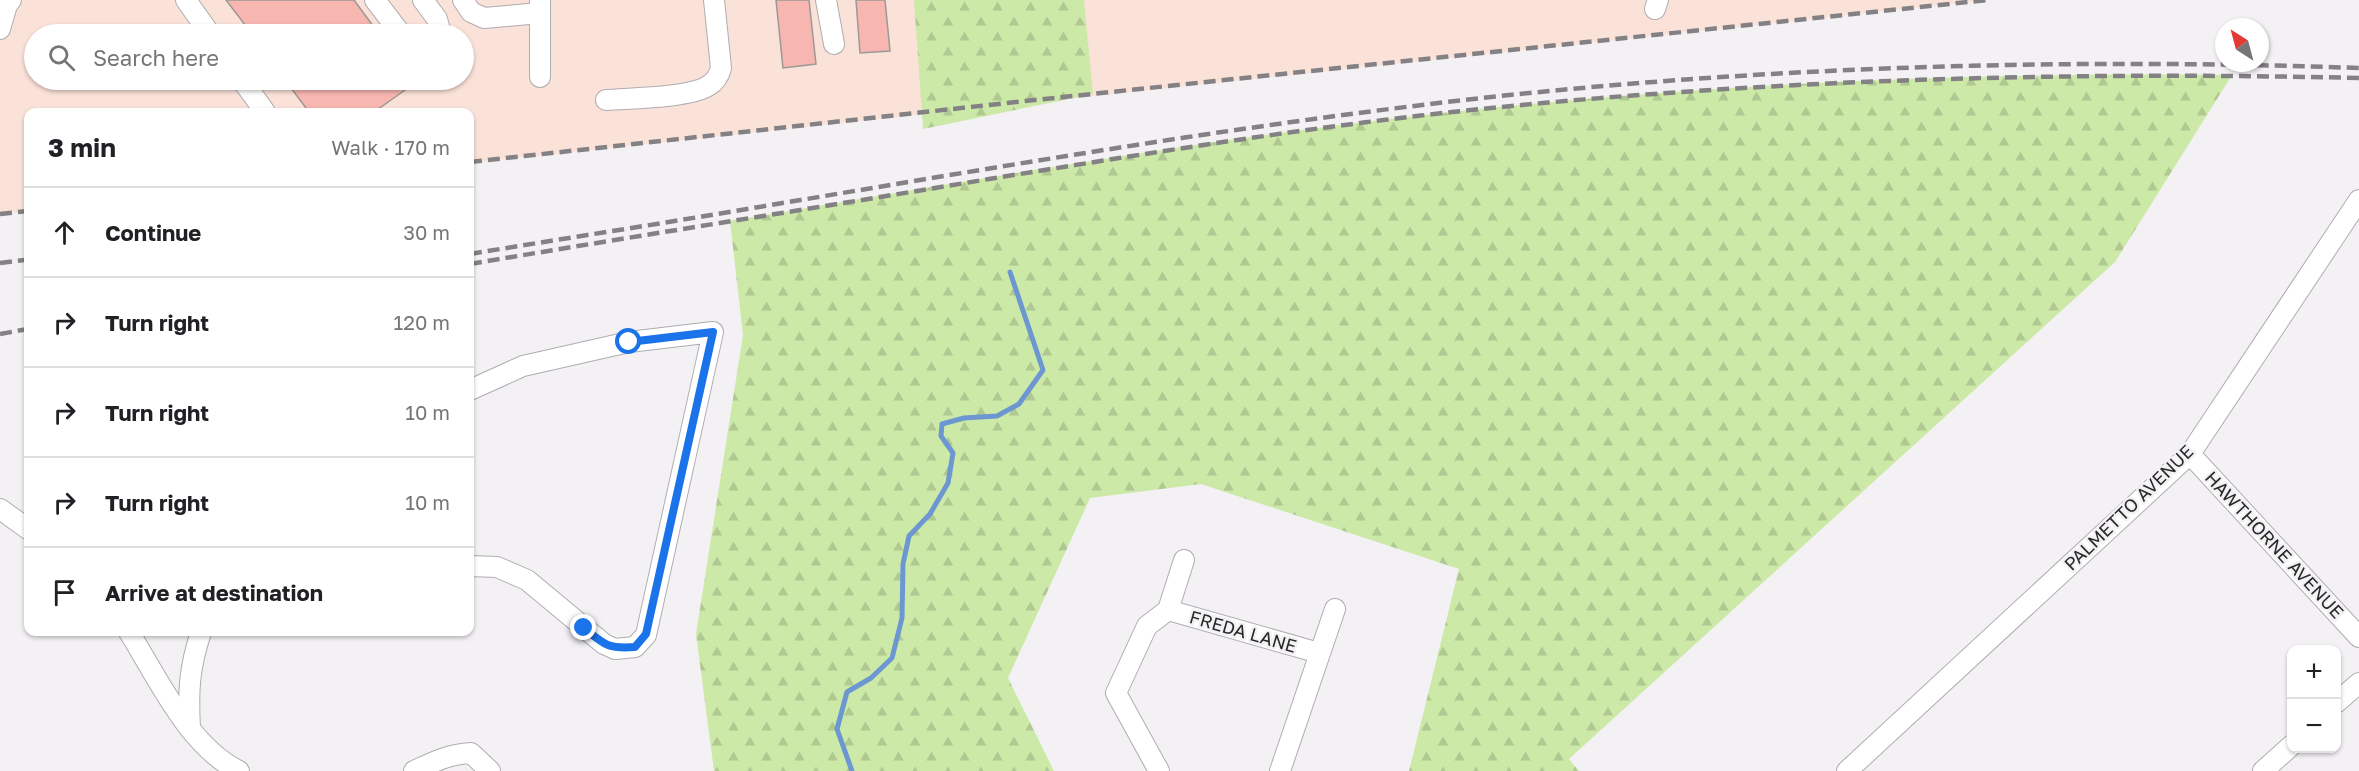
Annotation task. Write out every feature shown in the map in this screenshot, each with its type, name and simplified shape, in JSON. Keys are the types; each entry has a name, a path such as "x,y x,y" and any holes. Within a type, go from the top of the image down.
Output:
{"street":[{"path":"0,29 7,5 11,0"},
{"path":"186,0 203,24"},
{"path":"375,0 393,24"},
{"path":"423,0 438,24"},
{"path":"463,0 471,12 484,18 540,7 540,77"},
{"path":"606,100 685,93 707,87 718,78 721,68 714,0"},
{"path":"826,0 834,44"},
{"path":"249,90 262,108"},
{"name":"PALMETTO AVENUE","path":"1846,771 2190,454 2359,200"},
{"path":"474,388 524,366 629,342 713,332 646,634 635,647 615,649 604,644 527,580 496,567 474,566"},
{"name":"HAWTHORNE AVENUE","path":"2190,454 2359,636"},
{"path":"0,509 24,526"},
{"path":"1159,771 1116,693 1147,626 1168,610 1184,560"},
{"path":"1280,771 1335,609"},
{"name":"FREDA LANE","path":"1168,610 1319,653"},
{"path":"132,636 190,729 209,750 239,771"},
{"path":"190,729 189,694 192,662 200,636"},
{"path":"2341,699 2359,683"},
{"path":"2263,771 2287,749"},
{"path":"414,771 456,753 471,753 490,771"}],"shaded area":[{"path":"0,0 1989,0 474,163 474,108 24,108 24,211 0,214"}],"green space":[{"path":"914,0 1084,0 1093,94 923,129"},
{"path":"2232,75 2115,262 1569,759 1579,771 1409,771 1459,569 1201,484 1090,498 1008,678 1054,771 714,771 696,634 743,335 730,221 1180,147 1270,134 1548,102 1743,87 1938,78"}],"building":[{"path":"226,0 354,0 372,24 244,24"},
{"path":"776,0 809,0 816,64 783,68"},
{"path":"856,0 885,0 890,51 860,53"},
{"path":"292,90 405,90 380,108 306,108"}],"waterway":[{"path":"852,771 837,729 847,692 871,678 892,658 902,618 903,564 909,536 930,514 948,483 953,453 941,436 942,424 964,418 997,416 1019,404 1043,370 1010,272"}],"railway":[{"path":"474,162 1987,0"},
{"path":"474,253 1201,135 1500,96 1714,78 1929,67 2144,64 2359,68"},
{"path":"474,263 1162,151 1452,112 1678,92 1905,80 2132,76 2359,78"},
{"path":"0,214 24,211"},
{"path":"0,263 24,260"},
{"path":"0,334 24,330"}],"route":[{"path":"584,628 604,644 615,649 635,647 646,634 713,332 629,342"}]}
